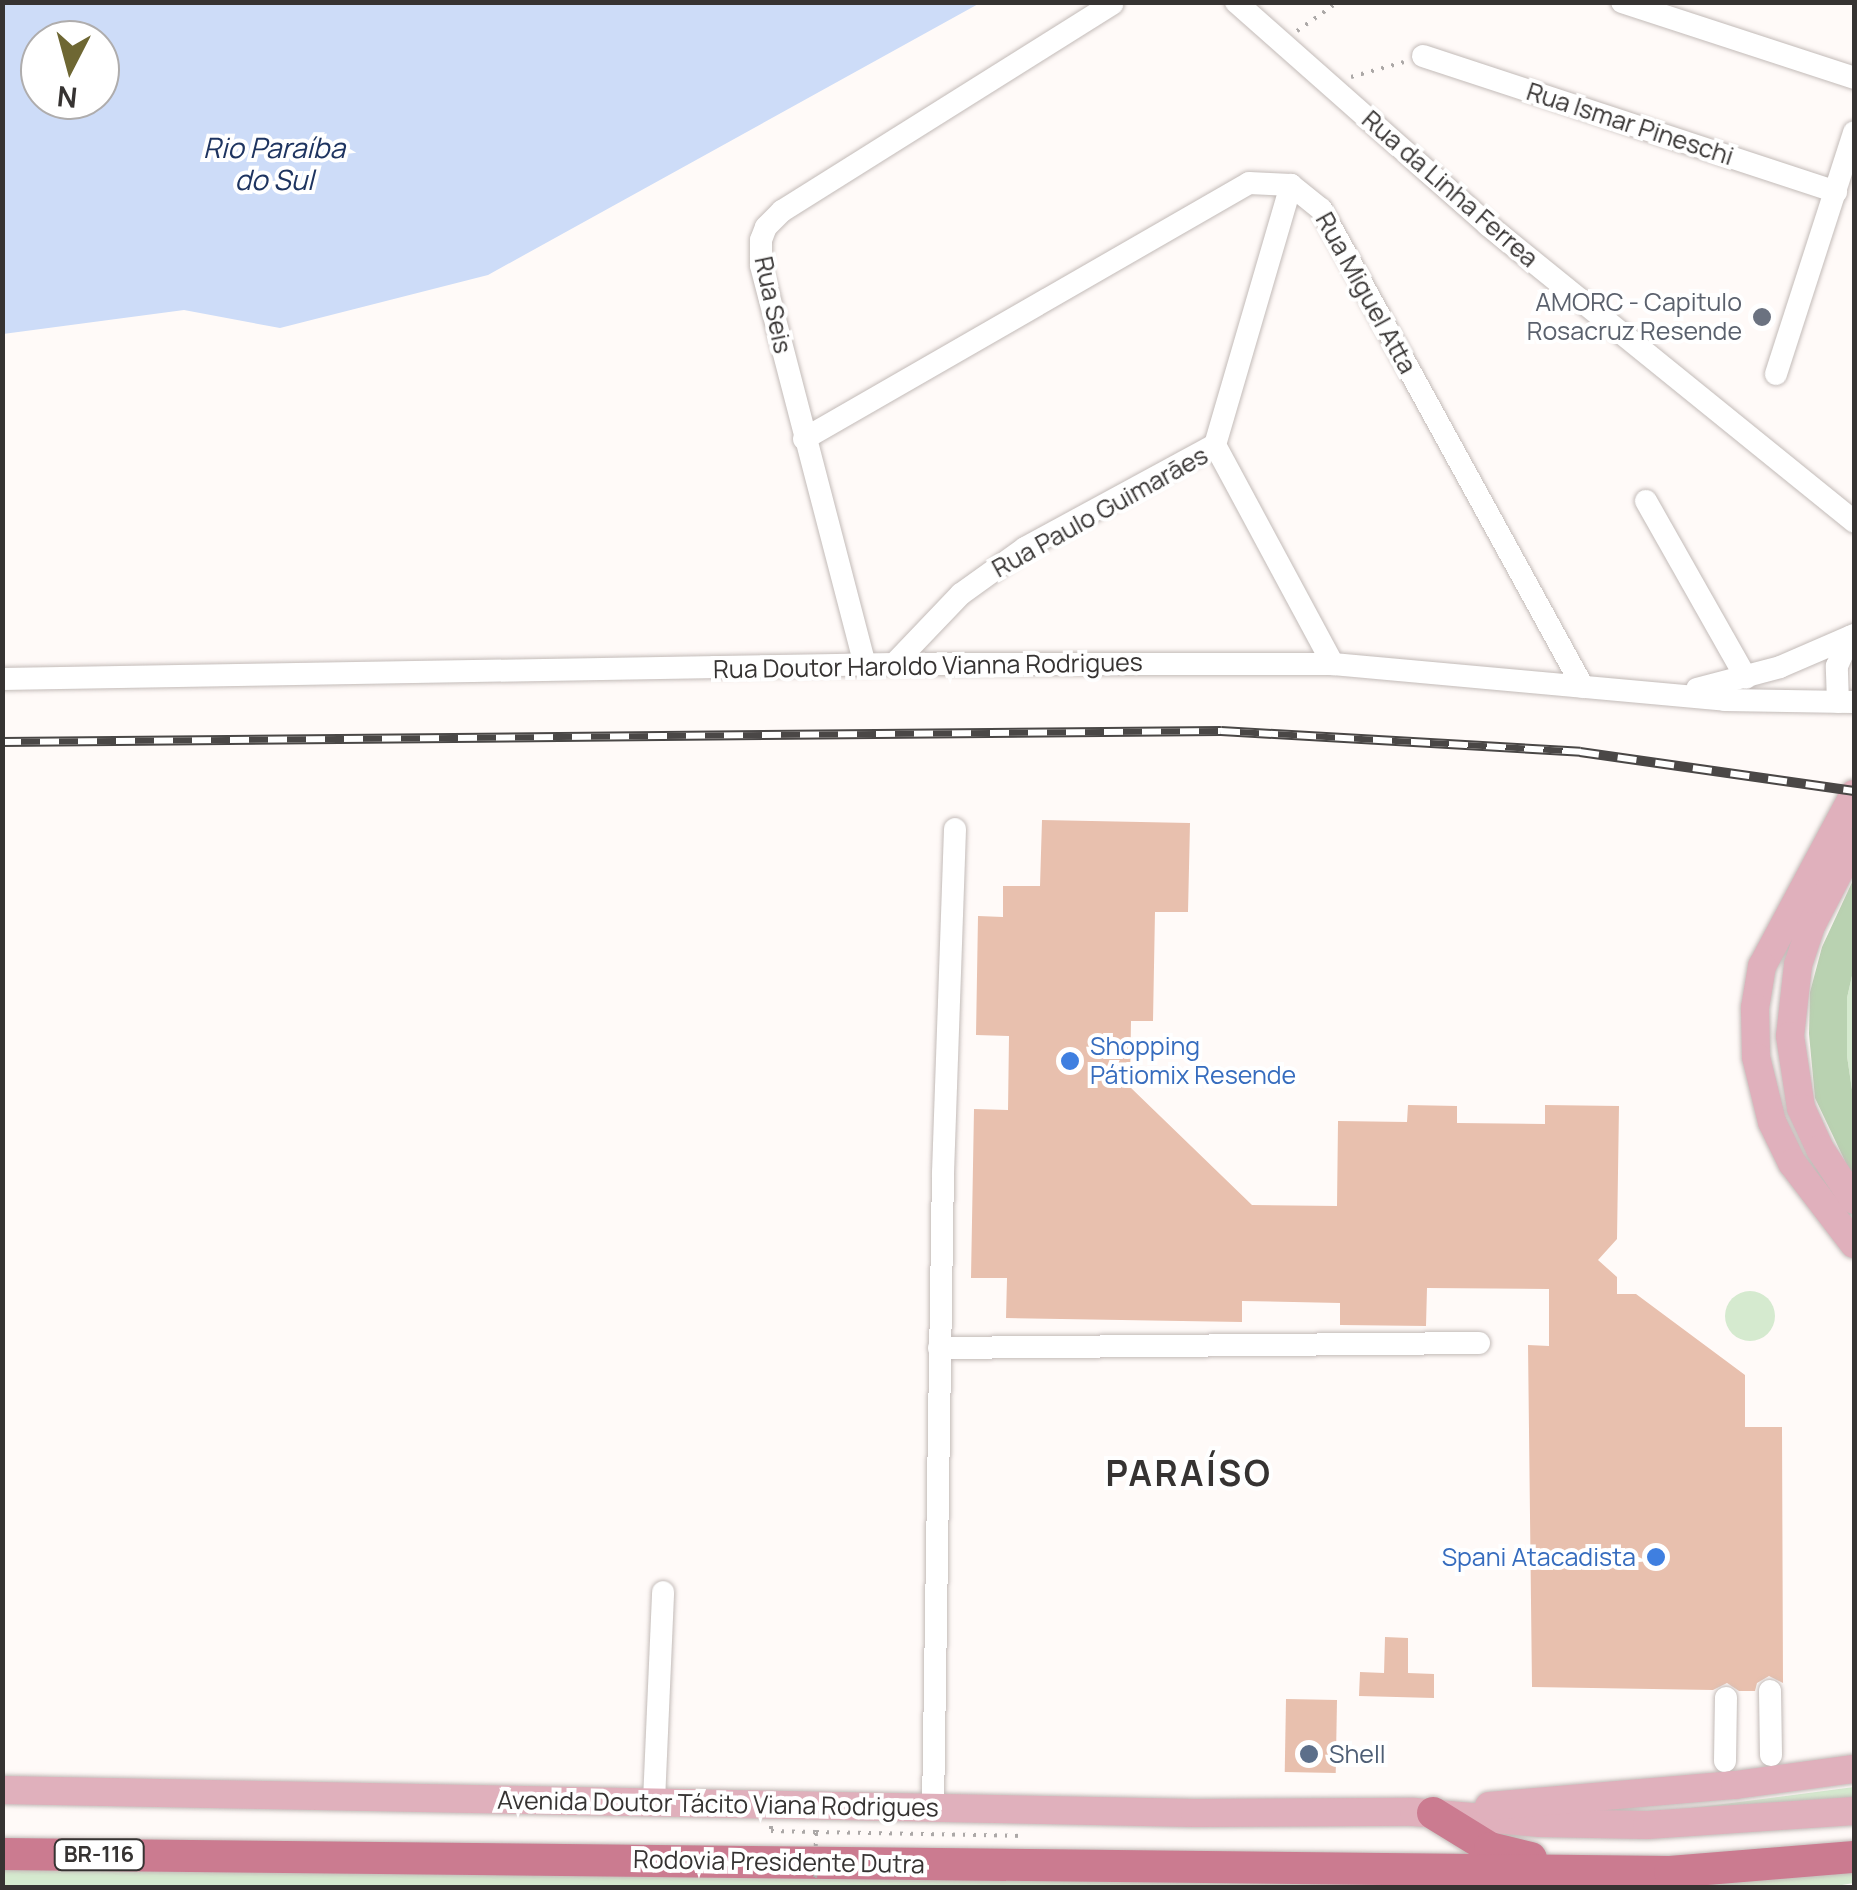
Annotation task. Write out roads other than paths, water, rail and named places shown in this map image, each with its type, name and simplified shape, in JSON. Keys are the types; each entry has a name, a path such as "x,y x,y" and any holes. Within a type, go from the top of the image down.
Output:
{"highway":[{"path":"1433,1813 1490,1848 1511,1855 1670,1872"},
{"name":"Rodovia Presidente Dutra","path":"2,1854 1670,1872 1854,1856"}],"main road":[{"path":"1854,794 1846,842 1798,966 1790,1036 1802,1108 1820,1149 1854,1200"},
{"path":"1846,842 1762,966 1755,1008 1756,1057 1772,1122 1792,1163 1854,1244"},
{"name":"Avenida Doutor Tácito Viana Rodrigues","path":"1433,1813 1854,1769"},
{"name":"Avenida Doutor Tácito Viana Rodrigues","path":"2,1790 933,1808 1433,1813 1541,1823 1647,1825 1854,1811"}],"street":[{"name":"Rua da Linha Ferrea","path":"1236,2 1488,226 1854,521"},
{"path":"1622,2 1668,10 1854,78"},
{"name":"Rua Seis","path":"865,665 760,265 766,227 782,211 1112,4"},
{"name":"Rua Ismar Pineschi","path":"1423,56 1836,192"},
{"path":"1776,374 1854,132"},
{"path":"804,439 1250,183 1291,185 1215,446"},
{"name":"Rua Miguel Atta","path":"1291,185 1320,209 1583,687"},
{"name":"Rua Paulo Guimarães","path":"894,664 960,594 1025,548 1215,446 1333,664"},
{"path":"1646,500 1746,678"},
{"path":"1679,694 1746,678 1852,636"},
{"path":"1850,701 1837,666 1852,636"},
{"name":"Rua Doutor Haroldo Vianna Rodrigues","path":"2,679 894,664 1333,664 1725,700 1850,701"},
{"path":"933,1808 940,1348 955,829"},
{"path":"940,1348 1479,1343"},
{"path":"654,1801 663,1592"},
{"path":"1770,1691 1771,1755"},
{"path":"1725,1761 1726,1698"}],"water":[{"name":"Rio Paraíba do Sul","path":"3,2 980,3 488,275 280,328 184,310 3,334"}],"railway":[{"path":"2,742 1221,731 1580,752 1854,791"}],"place":[{"name":"AMORC - Capitulo Rosacruz Resende","path":"1762,317"},
{"name":"Shopping Pátiomix Resende","path":"1070,1061"},
{"name":"Spani Atacadista","path":"1656,1557"},
{"name":"Shell","path":"1309,1754"}],"district":[{"name":"PARAÍSO","path":"1189,1473"}]}
